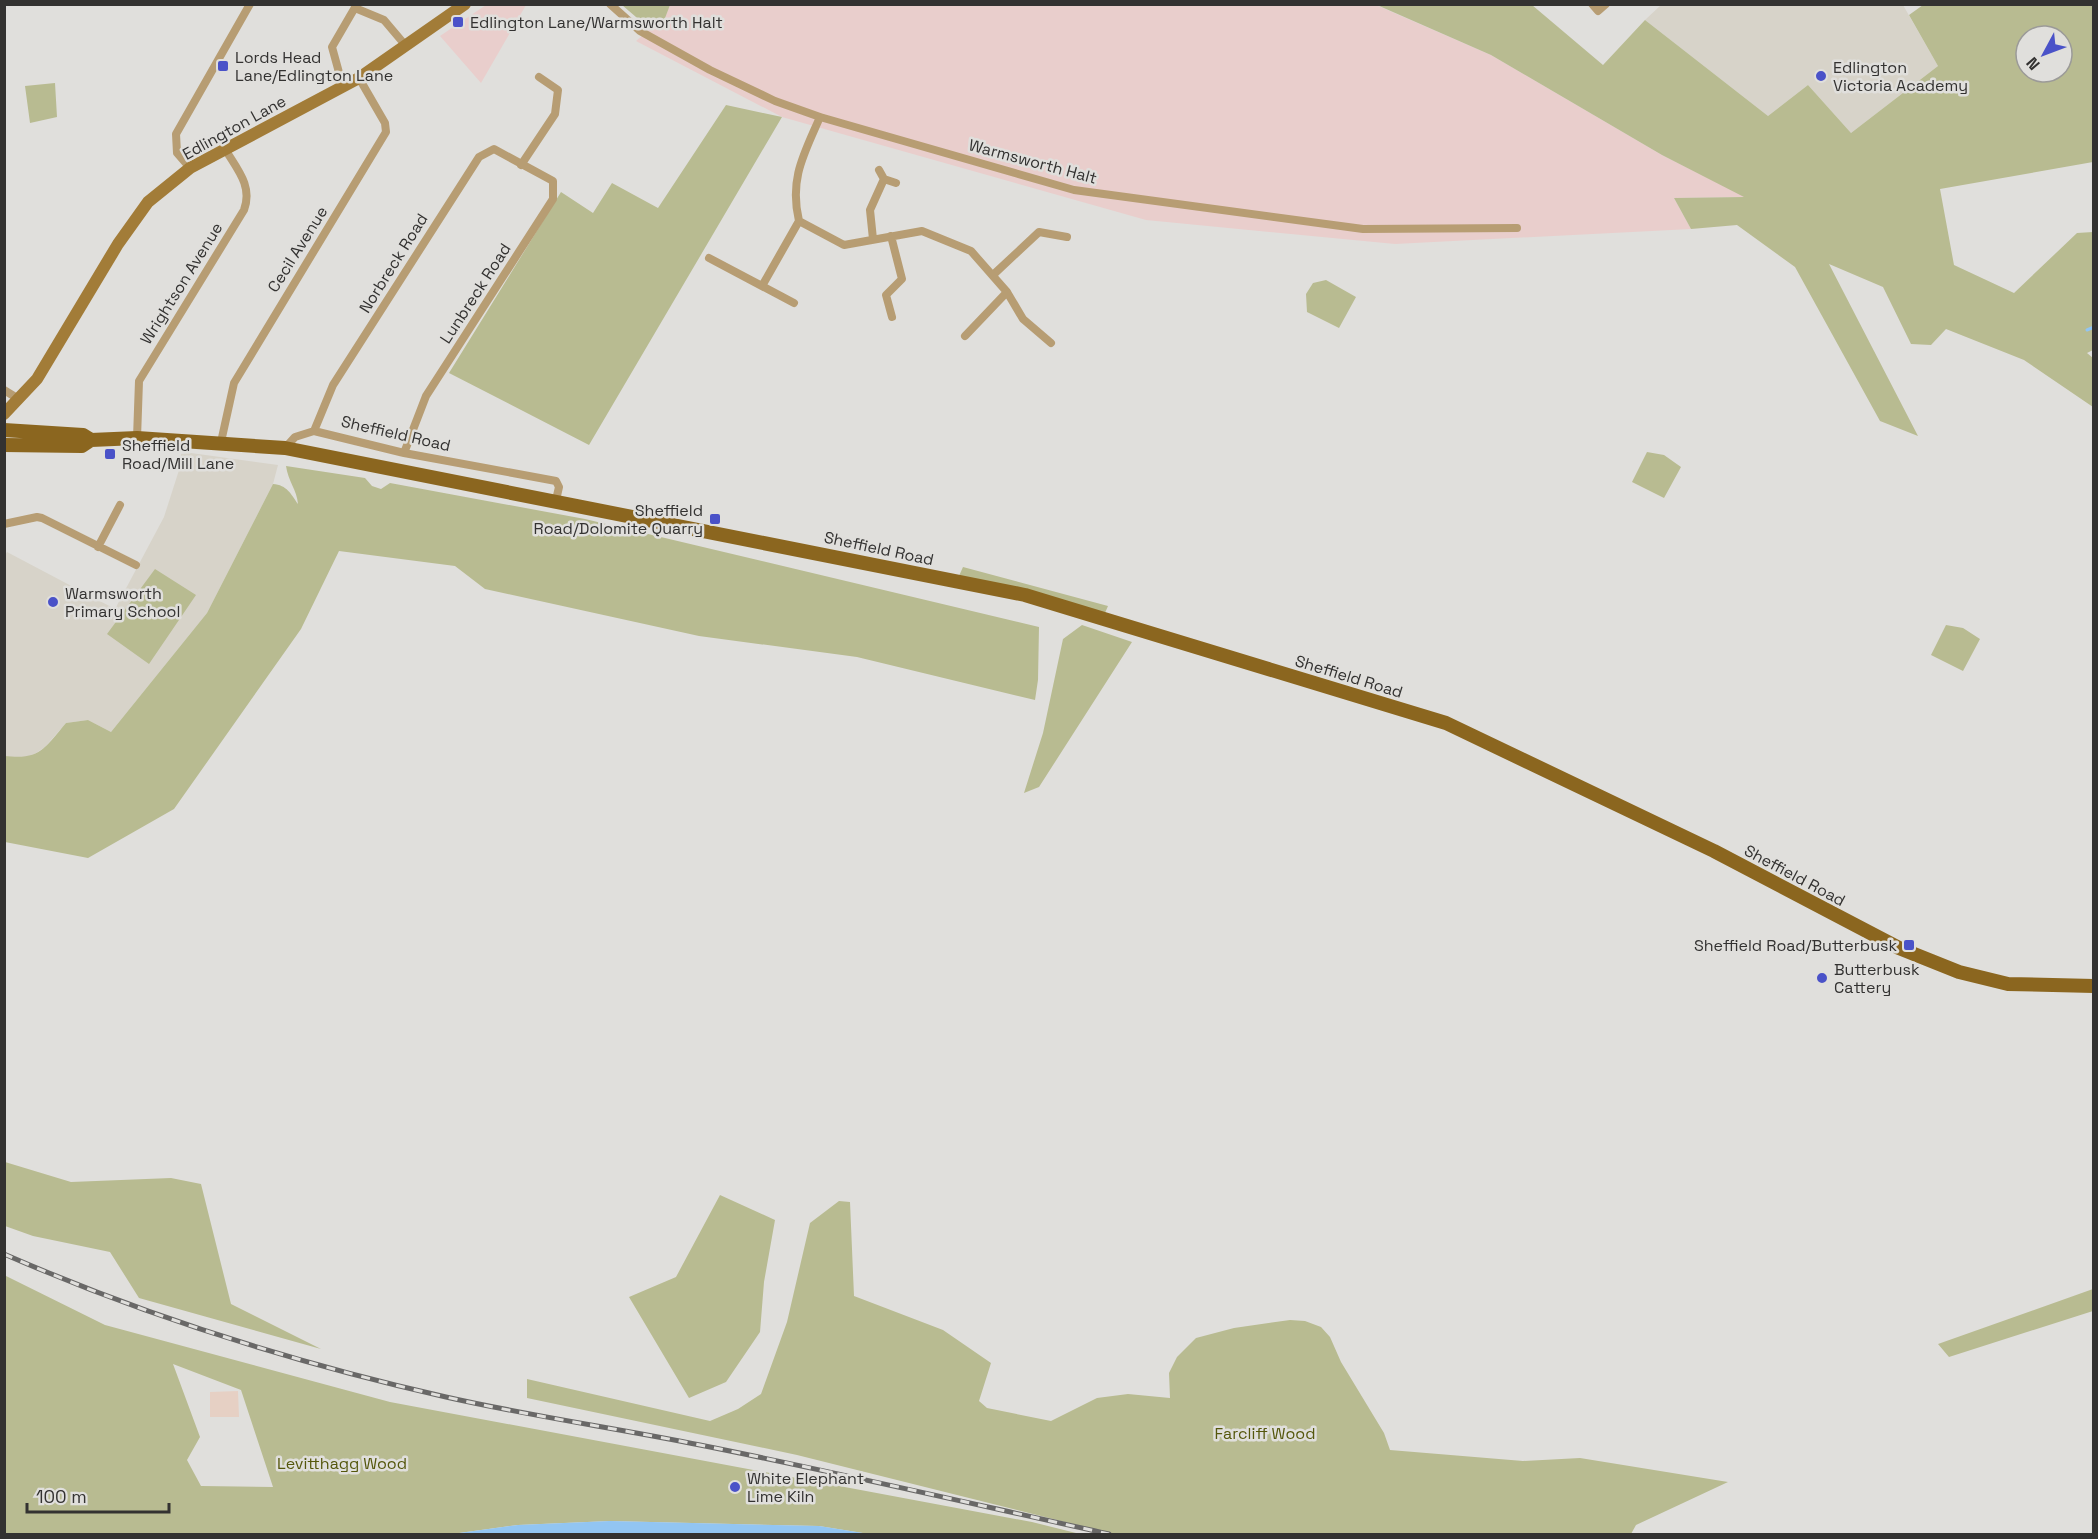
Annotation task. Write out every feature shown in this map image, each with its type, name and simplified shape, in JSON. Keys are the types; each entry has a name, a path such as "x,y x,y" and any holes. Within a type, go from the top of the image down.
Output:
{"main road":[{"name":"Edlington Lane","path":"4,414 37,379 135,218 148,202 190,168 359,78 465,4"},
{"name":"Sheffield Road","path":"4,430 83,435 92,440"},
{"name":"Sheffield Road","path":"4,446 82,446 92,440 136,438 285,448 1026,595 1446,723 1714,851 1899,948 1959,972 2008,984 2094,986"}],"street":[{"path":"190,168 177,153 176,134 250,4"},
{"name":"Warmsworth Halt","path":"610,4 640,31 710,70 775,101 820,117 1074,190 1363,229 1517,228"},
{"path":"1592,4 1598,11 1606,4"},
{"path":"343,87 332,47 356,6 384,20 406,46"},
{"path":"521,165 555,114 558,90 539,77"},
{"name":"Cecil Avenue","path":"221,442 234,383 386,132 385,123 359,78"},
{"path":"762,286 799,220 794,200 797,171 820,117"},
{"name":"Wrightson Avenue","path":"136,438 139,381 244,210 248,199 247,186 225,149"},
{"name":"Norbreck Road","path":"314,431 333,385 479,156 494,149 521,165"},
{"name":"Lunbreck Road","path":"404,453 426,396 553,199 553,181 521,165"},
{"path":"879,171 884,179 896,183"},
{"path":"873,239 870,210 884,179"},
{"path":"799,220 844,245 922,231 971,250 1007,292 1023,319 1051,342"},
{"path":"993,275 1039,232 1067,237"},
{"path":"891,236 902,279 886,295 892,317"},
{"path":"709,258 794,303"},
{"path":"965,336 1007,292"},
{"path":"4,390 17,398"},
{"path":"285,448 295,437 314,431"},
{"name":"Sheffield Road","path":"314,431 404,453 556,481 559,487 556,500"},
{"path":"98,547 120,505"},
{"path":"4,524 37,517 135,565"}],"shaded area":[{"path":"670,4 1376,5 1491,55 1662,155 1746,197 1674,198 1691,229 1395,244 1146,220 782,117 636,41 650,29 662,26"},
{"path":"486,5 526,5 481,83 440,36"},
{"name":"Edlington Victoria Academy","path":"1661,5 1903,5 1938,66 1851,133 1808,85 1768,116 1645,20"},
{"name":"Warmsworth Primary School","path":"191,453 278,465 273,484 207,613 111,732 88,720 66,723 45,747 27,759 5,756 4,557 7,552 115,609 164,517 180,467 181,454"},
{"path":"238,1391 239,1417 210,1417 210,1392"}],"green space":[{"path":"622,5 670,5 662,26 650,29"},
{"path":"1377,5 1532,5 1603,65 1645,20 1768,116 1808,85 1851,133 1938,66 1909,15 1923,5 2093,5 2093,162 1940,189 1954,265 2014,293 2077,233 2093,232 2093,350 2087,353 2093,358 2093,407 2024,360 1946,329 1931,345 1911,344 1883,287 1829,264 1918,436 1880,421 1795,267 1737,225 1691,229 1674,198 1744,197 1662,155 1491,55"},
{"path":"55,83 57,117 30,123 25,86"},
{"path":"726,105 782,117 589,445 449,373 561,192 593,213 612,183 658,208"},
{"path":"1326,280 1356,297 1339,328 1307,312 1306,294 1313,283"},
{"path":"1647,452 1664,455 1681,467 1664,498 1632,482"},
{"path":"286,466 365,478 372,486 381,489 390,483 585,519 1039,627 1038,680 1035,700 857,657 699,636 485,589 455,566 339,551 301,629 174,809 88,858 5,842 5,756 26,756 40,751 66,723 88,720 111,732 207,613 273,484 285,488 298,504"},
{"path":"963,567 1108,606 1105,613 959,576"},
{"path":"155,569 196,595 149,664 107,634"},
{"path":"1082,625 1132,642 1039,787 1024,793 1043,733 1063,639"},
{"path":"1946,625 1963,628 1980,639 1963,671 1931,655"},
{"path":"5,1162 71,1182 171,1178 201,1184 231,1304 321,1349 139,1298 110,1252 33,1236 5,1226"},
{"path":"720,1195 775,1220 764,1282 760,1332 726,1382 689,1398 629,1297 676,1277"},
{"name":"Farcliff Wood","path":"839,1201 850,1202 854,1296 943,1330 991,1363 979,1401 987,1408 1051,1421 1097,1398 1128,1394 1170,1398 1169,1373 1177,1357 1196,1338 1234,1328 1290,1320 1305,1321 1321,1327 1330,1337 1341,1362 1384,1433 1390,1450 1523,1461 1580,1458 1728,1482 1636,1525 1631,1534 1113,1534 797,1455 527,1398 527,1379 710,1421 738,1409 761,1394 787,1322 810,1223"},
{"name":"Levitthagg Wood","path":"4,1275 105,1325 390,1402 1032,1522 1080,1534 869,1534 819,1526 610,1521 518,1525 452,1534 5,1534","holes":["173,1364 241,1390 273,1487 201,1486 187,1460 200,1437"]},
{"path":"2093,1289 2093,1311 1949,1357 1938,1344"}],"water":[{"path":"610,1521 819,1526 869,1534 452,1534 518,1525"}],"waterway":[{"path":"2087,330 2094,327"}],"railway":[{"path":"4,1254 167,1318 278,1353 390,1384 509,1410 751,1455 1109,1534"}],"place":[{"name":"Edlington Lane/Warmsworth Halt","path":"458,22"},
{"name":"Lords Head Lane/Edlington Lane","path":"223,66"},
{"name":"Edlington Victoria Academy","path":"1821,76"},
{"name":"Sheffield Road/Mill Lane","path":"110,454"},
{"name":"Sheffield Road/Dolomite Quarry","path":"715,519"},
{"name":"Warmsworth Primary School","path":"53,602"},
{"name":"Sheffield Road/Butterbusk","path":"1909,945"},
{"name":"Butterbusk Cattery","path":"1822,978"},
{"name":"White Elephant Lime Kiln","path":"735,1487"}]}
